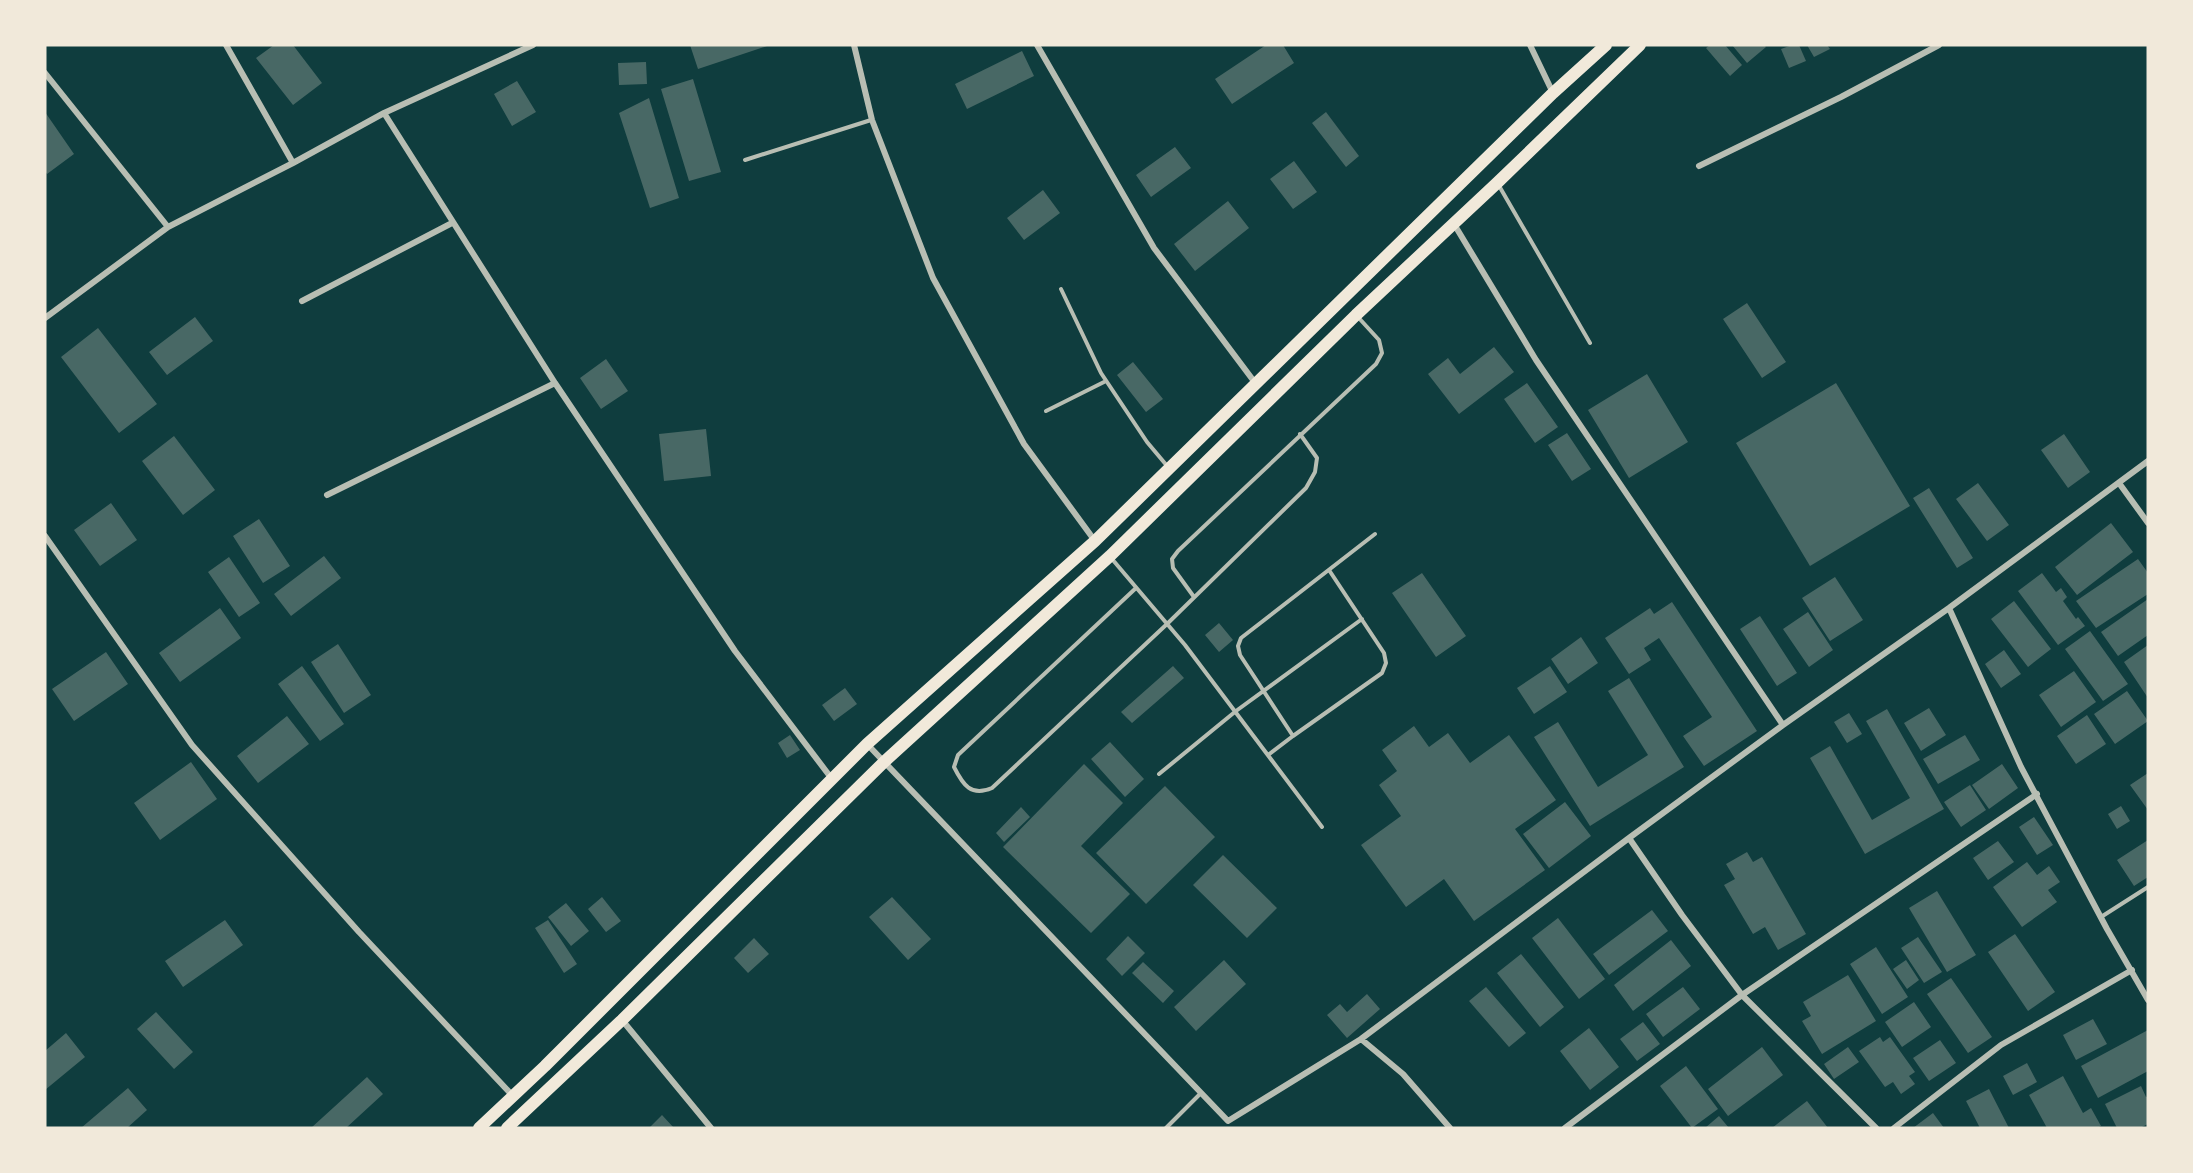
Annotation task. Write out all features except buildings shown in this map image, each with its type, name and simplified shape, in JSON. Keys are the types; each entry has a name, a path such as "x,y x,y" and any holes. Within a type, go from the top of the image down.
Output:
{"highway":[{"path":"479,1128 867,744 1095,542 1553,93 1606,45"},
{"path":"507,1128 622,1020 884,762 1110,556 1356,315 1640,45"}],"street":[{"path":"226,45 293,163"},
{"path":"45,318 168,227 384,113 533,45"},
{"path":"854,45 872,120 933,278 1024,444 1095,542"},
{"path":"1037,45 1154,248 1256,384"},
{"path":"1530,45 1553,93"},
{"path":"1699,166 1841,97 1939,45"},
{"path":"45,73 168,227"},
{"path":"384,113 555,383 735,651 832,779"},
{"path":"302,301 452,223"},
{"path":"1454,224 1536,360 1783,725"},
{"path":"327,495 555,383"},
{"path":"1228,1121 1361,1039 1629,838 1783,725 1949,608 2148,461"},
{"path":"2119,483 2148,524"},
{"path":"45,536 192,745 359,932 513,1096"},
{"path":"1949,608 2021,767 2148,1000"},
{"path":"867,744 1234,1128"},
{"path":"1565,1128 1742,994 2037,794"},
{"path":"1629,838 1682,915 1742,994 1876,1128"},
{"path":"1894,1128 2001,1045 2132,970"},
{"path":"622,1020 711,1128"},
{"path":"1361,1039 1403,1074 1450,1128"}],"lane":[{"path":"745,160 872,120"},
{"path":"1497,183 1590,343"},
{"path":"1061,289 1106,381 1147,442 1170,470"},
{"path":"1194,597 1173,568 1172,559 1178,550 1376,364 1382,353 1379,340 1356,315"},
{"path":"1046,411 1106,381"},
{"path":"1136,588 958,755 954,767 960,779 971,790 981,793 992,788 1167,624 1306,488 1315,472 1317,458 1313,449 1300,434"},
{"path":"1293,736 1240,655 1238,646 1241,638 1375,534"},
{"path":"1110,556 1236,711 1322,827"},
{"path":"1268,755 1382,673 1386,663 1384,653 1329,570"},
{"path":"1159,774 1236,711 1362,619"},
{"path":"2101,917 2148,887"},
{"path":"1166,1128 1201,1093"}]}
